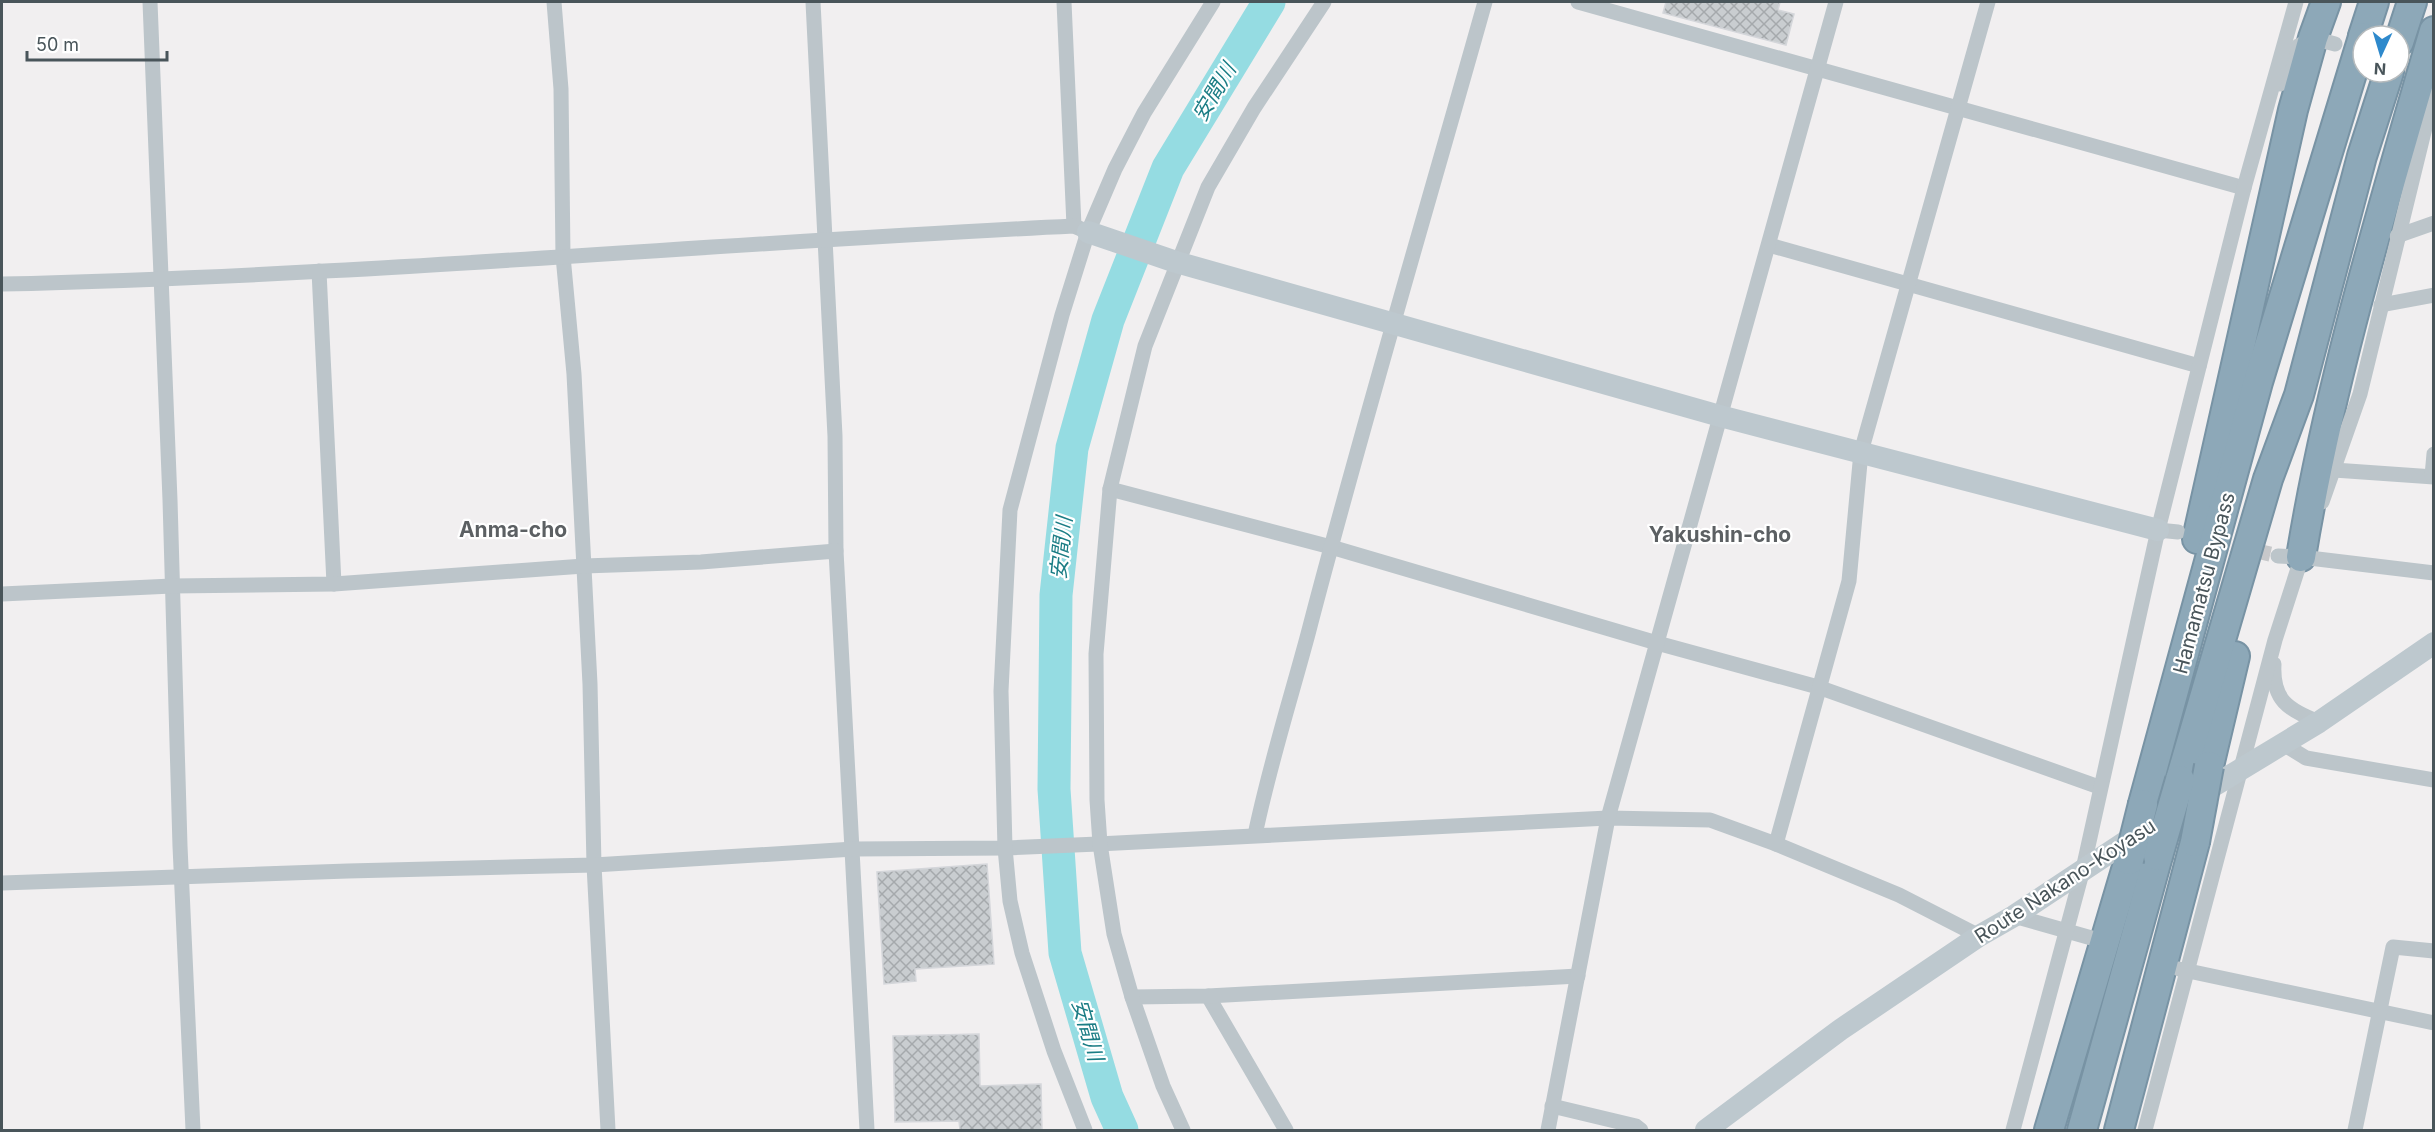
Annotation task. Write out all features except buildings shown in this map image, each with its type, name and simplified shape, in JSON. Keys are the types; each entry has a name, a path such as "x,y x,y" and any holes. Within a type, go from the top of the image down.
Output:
{"highway":[{"path":"2163,733 2187,582 2293,110 2324,41 2326,2"},
{"name":"Hamamatsu Bypass","path":"2367,24 2374,2"},
{"path":"2405,24 2412,2"},
{"path":"2290,556 2313,481 2366,273 2433,31"},
{"name":"Hamamatsu Bypass","path":"2049,1131 2129,860 2259,382 2351,77"},
{"name":"Hamamatsu Bypass","path":"2082,1131 2158,856 2268,479 2299,395 2362,156 2385,84"},
{"path":"2119,1131 2195,842 2209,766 2299,395"}],"street":[{"path":"150,2 193,1131"},
{"path":"554,2 561,89 563,256 574,374 590,684 594,865 608,1131"},
{"path":"813,2 835,436 836,551 854,849 867,1131"},
{"path":"1064,2 1084,230"},
{"path":"1085,1131 1054,1051 1022,953 1010,901 1001,691 1010,510 1084,230 1144,113 1213,2"},
{"path":"1183,1131 1163,1086 1132,997 1114,934 1099,844 1096,790 1096,654 1110,489 1145,346 1176,262 1208,187 1254,108 1324,2"},
{"path":"1255,835 1267,776 1296,680 1331,547 1485,2"},
{"path":"1578,2 2244,188"},
{"path":"1548,1131 1608,818 1836,2"},
{"path":"1776,844 1849,581 1861,452 1988,2"},
{"path":"2013,1131 2083,869 2099,788 2168,531 2199,366 2244,188 2296,2"},
{"path":"2260,129 2298,46 2324,41 2309,23 2310,2"},
{"path":"2145,1131 2180,970 2241,768 2275,640 2290,556 2334,470 2360,394 2433,91"},
{"path":"2397,236 2433,223"},
{"path":"2,284 161,280 825,239 1084,230 1176,262 1720,416 2168,531"},
{"path":"1768,245 2199,366"},
{"path":"319,271 334,584"},
{"path":"2381,305 2433,295"},
{"path":"2334,470 2433,477 2433,454"},
{"path":"1110,489 1331,547 1657,643 1818,687 2099,788"},
{"path":"2,594 172,586 334,584 584,566 700,562 836,551"},
{"path":"2290,556 2433,573"},
{"path":"2275,640 2273,678 2278,695 2296,713 2319,722"},
{"name":"Route Nakano-Koyasu","path":"1706,1131 1840,1030 1978,936 2241,768 2319,722 2433,644"},
{"path":"2283,744 2306,758 2433,780"},
{"path":"2,883 594,865 854,849 1006,848 1608,818 1710,820 1776,844 1899,895 1978,936"},
{"path":"2014,915 2095,939"},
{"path":"2355,1131 2393,947 2433,951"},
{"path":"2180,970 2433,1023"},
{"path":"1132,997 1208,996 1578,975"},
{"path":"1208,996 1286,1131"},
{"path":"1552,1106 1636,1126 1641,1131"}],"waterway":[{"name":"安間川","path":"1122,1130 1107,1097 1065,953 1054,789 1056,595 1072,448 1108,320 1168,168 1269,2"}],"tunnel":[{"path":"2411,68 2428,73"},
{"path":"2211,540 2278,556"}],"district":[{"name":"Anma-cho","path":"513,529"},
{"name":"Yakushin-cho","path":"1720,534"}]}
